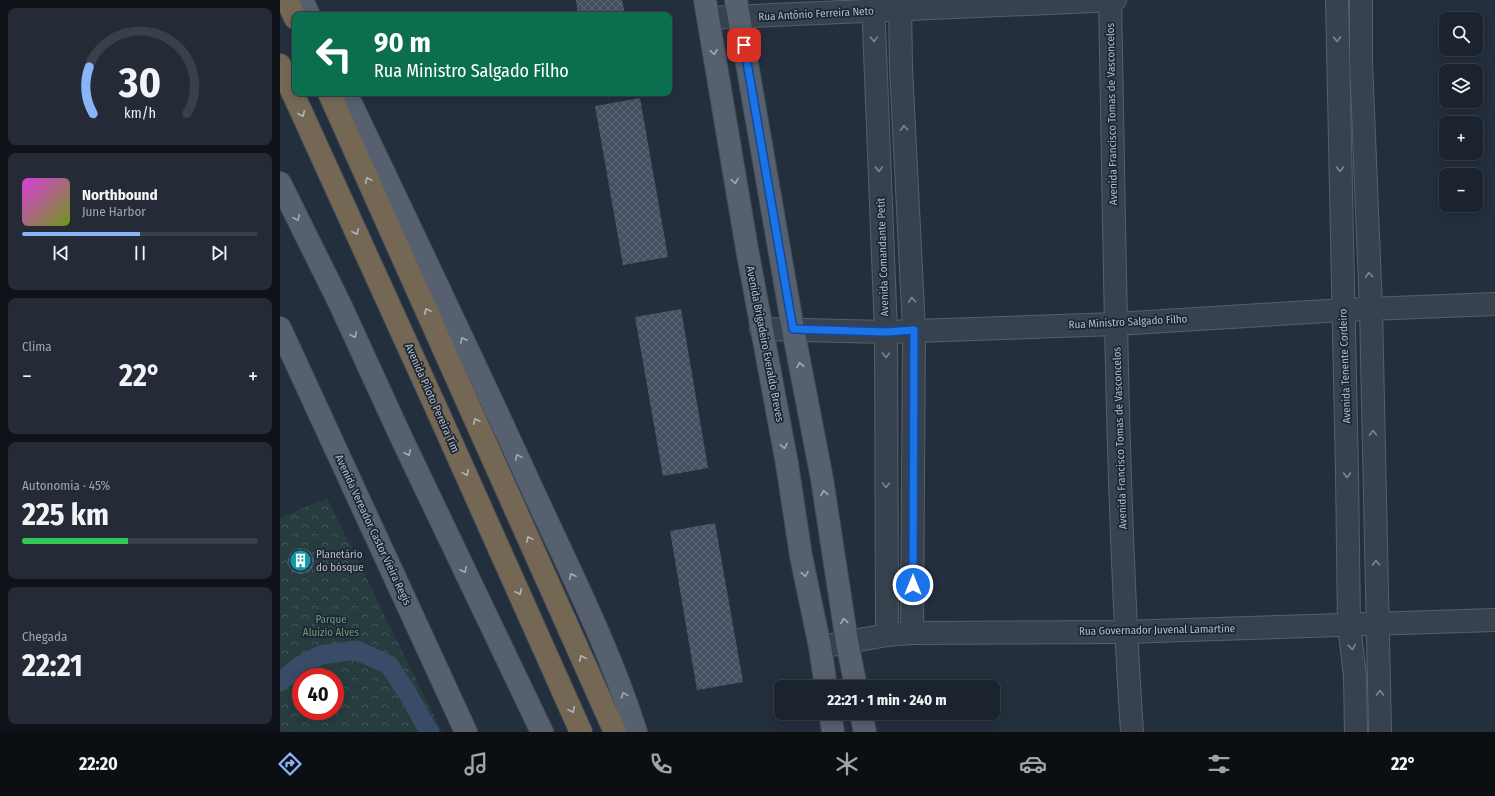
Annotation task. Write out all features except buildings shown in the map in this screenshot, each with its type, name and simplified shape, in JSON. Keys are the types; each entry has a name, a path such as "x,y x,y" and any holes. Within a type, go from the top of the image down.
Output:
{"highway":[{"path":"287,0 292,12"},
{"name":"Avenida Piloto Pereira Tim","path":"280,65 292,91"},
{"name":"Avenida Piloto Pereira Tim","path":"294,96 582,732"},
{"path":"330,96 615,732"}],"main road":[{"path":"302,0 308,12"},
{"name":"Avenida Brigadeiro Everaldo Breves","path":"707,9 761,329 787,464 801,556 820,647 825,680"},
{"path":"737,9 793,329 822,479 847,642 855,680"},
{"path":"347,96 587,608 624,695 636,732"},
{"path":"280,183 340,304 400,435 542,732"},
{"name":"Avenida Vereador Castor Vieira Regis","path":"280,328 466,732"},
{"path":"831,720 833,732"},
{"path":"862,720 865,732"}],"street":[{"name":"Avenida Francisco Tomas de Vasconcelos","path":"1110,0 1116,324 1125,632 1132,732"},
{"name":"Rua Antônio Ferreira Neto","path":"707,9 1115,0"},
{"name":"Avenida Tenente Cordeiro","path":"1337,0 1349,625 1355,676 1356,732"},
{"path":"1361,0 1361,62 1371,309 1380,732"},
{"path":"901,5 901,67 914,330 912,633"},
{"name":"Avenida Comandante Petit","path":"873,6 886,332 887,635"},
{"name":"Rua Ministro Salgado Filho","path":"761,329 886,332 1116,324 1343,310 1495,304"},
{"name":"Rua Governador Juvenal Lamartine","path":"820,647 887,635 912,633 1125,632 1495,620"}],"green space":[{"name":"Parque Aluízio Alves","path":"327,498 442,732 280,732 280,518"}],"waterway":[{"path":"280,682 301,665 321,655 356,650 389,665 430,732"}],"place":[{"name":"Planetário do bósque","path":"301,560"}],"route":[{"path":"744,45 793,329 886,332 914,330 913,585"}]}
